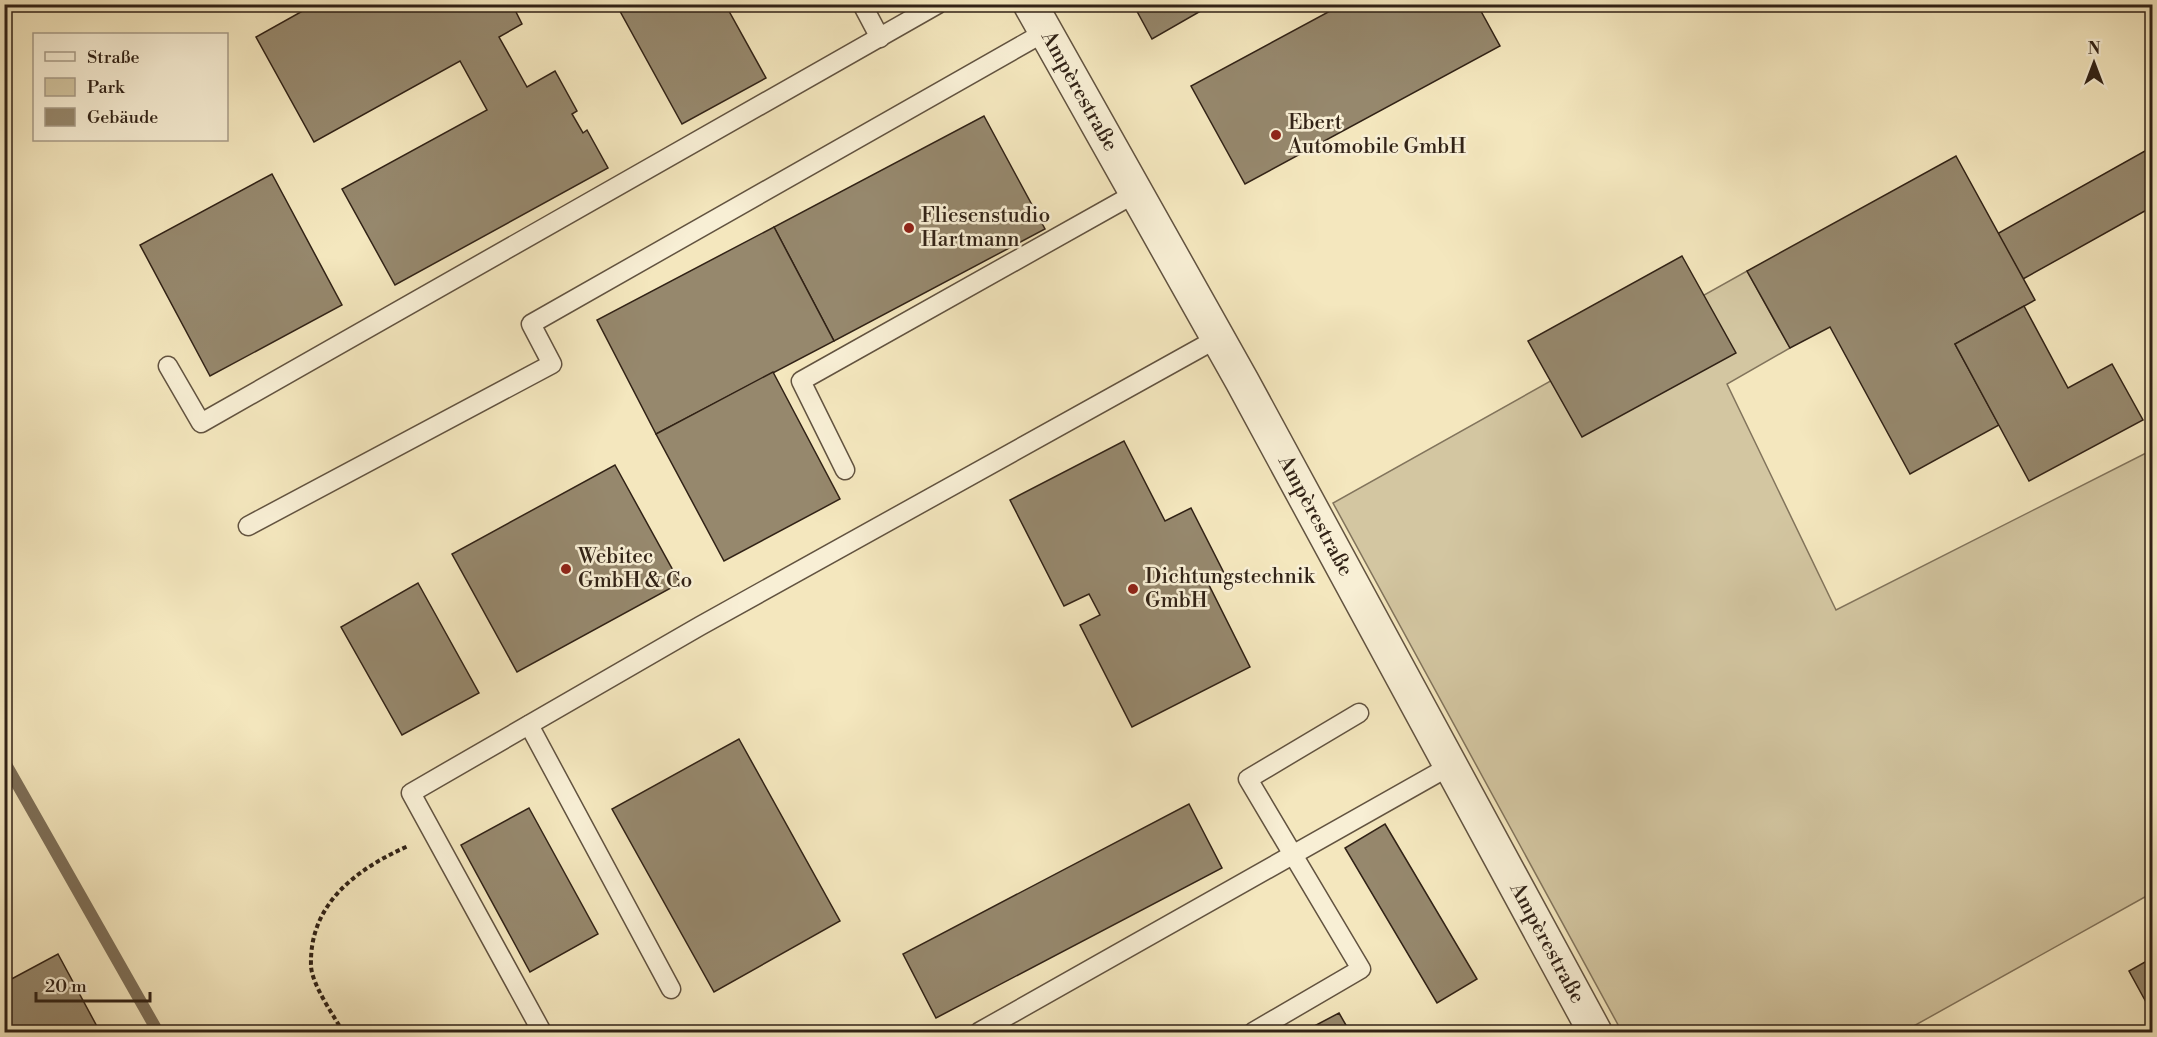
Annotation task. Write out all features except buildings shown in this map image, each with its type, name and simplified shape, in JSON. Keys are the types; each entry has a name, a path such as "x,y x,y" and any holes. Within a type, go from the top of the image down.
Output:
{"street":[{"name":"Ampèrestraße","path":"1037,18 1218,338 1595,1032"}],"lane":[{"path":"862,4 880,38"},
{"path":"168,366 201,423 938,4"},
{"path":"248,526 552,364 531,324 1037,18"},
{"path":"845,470 801,381 1136,193"},
{"path":"542,1032 411,793 710,620 1218,338"},
{"path":"1253,1032 1361,969 1248,779 1359,712"},
{"path":"530,725 671,989"},
{"path":"979,1032 1450,766"}],"path":[{"path":"343,1032 311,968 316,933 329,903 352,876 381,858 433,834"}],"green space":[{"path":"1747,271 1790,348 1727,384 1836,610 2152,450 2152,893 1903,1032 1622,1032 1333,503"}],"waterway":[{"path":"4,761 158,1032"}],"place":[{"name":"Ebert Automobile GmbH","path":"1276,135"},
{"name":"Fliesenstudio Hartmann","path":"909,228"},
{"name":"Webitec GmbH & Co","path":"566,569"},
{"name":"Dichtungstechnik GmbH","path":"1133,589"}]}
